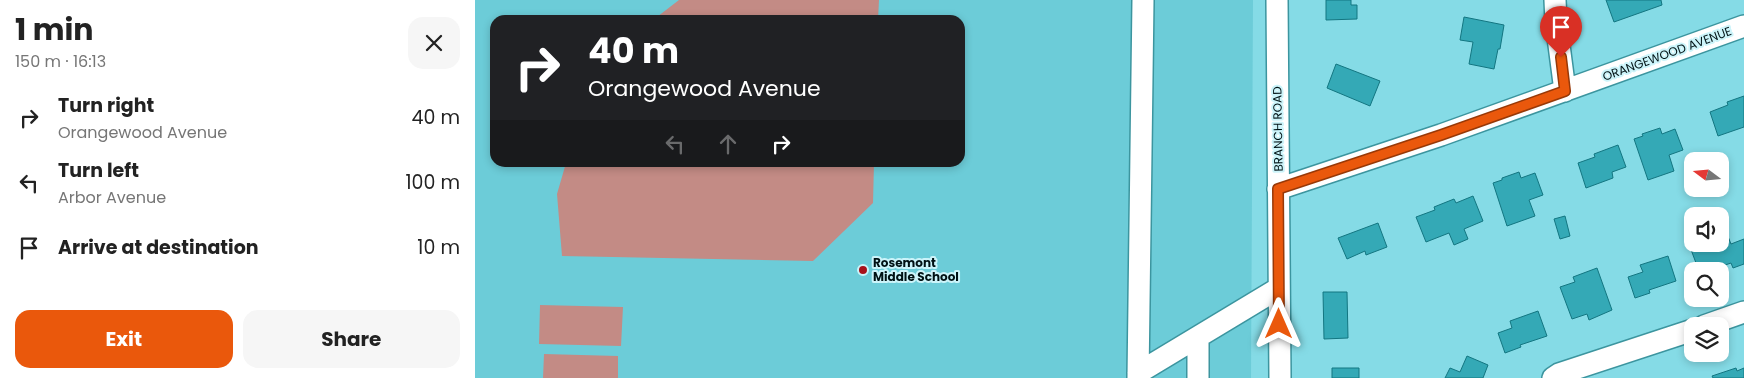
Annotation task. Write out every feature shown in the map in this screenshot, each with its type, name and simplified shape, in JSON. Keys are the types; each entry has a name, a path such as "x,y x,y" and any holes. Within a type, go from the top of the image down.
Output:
{"street":[{"path":"1138,375 1143,0"},
{"name":"BRANCH ROAD","path":"1277,0 1280,378"},
{"path":"1555,0 1565,91"},
{"name":"ORANGEWOOD AVENUE","path":"1278,189 1441,135 1744,26"},
{"path":"1138,375 1198,336 1279,288"},
{"path":"1729,317 1744,312"},
{"path":"1553,378 1559,374 1684,333"},
{"path":"1198,336 1198,378"}],"shaded area":[{"name":"Rosemont Middle School","path":"475,0 1253,0 1251,378 475,378"},
{"path":"679,0 879,0 878,15 660,15"},
{"path":"565,167 874,167 873,203 813,261 562,256 557,194"},
{"path":"540,305 623,307 621,346 539,344"},
{"path":"544,354 618,356 618,378 543,378"}],"building":[{"path":"1326,0 1351,0 1351,5 1357,5 1357,19 1326,20"},
{"path":"1606,0 1661,0 1662,5 1614,22"},
{"path":"1464,17 1504,25 1494,69 1469,64 1473,42 1460,40"},
{"path":"1336,64 1380,81 1370,106 1327,88"},
{"path":"1744,96 1744,127 1718,136 1710,112 1728,105 1727,102"},
{"path":"1660,128 1662,134 1675,129 1683,150 1669,155 1674,171 1648,180 1634,139"},
{"path":"1618,145 1626,167 1612,172 1613,178 1586,188 1578,163 1595,157 1594,154"},
{"path":"1519,172 1521,178 1535,173 1543,195 1529,200 1535,216 1507,226 1493,183"},
{"path":"1473,196 1483,221 1464,229 1468,239 1454,245 1449,233 1426,242 1416,217 1435,210 1434,207 1454,199 1456,203"},
{"path":"1565,216 1570,236 1560,239 1554,219"},
{"path":"1378,223 1387,247 1366,255 1365,251 1347,259 1338,238"},
{"path":"1729,239 1731,244 1744,239 1744,264 1733,268 1729,262 1696,262 1692,252 1729,252"},
{"path":"1668,256 1676,281 1649,290 1650,293 1635,298 1628,277 1643,272 1640,265"},
{"path":"1597,268 1612,310 1589,320 1587,314 1572,319 1560,287 1575,282 1573,277"},
{"path":"1323,292 1347,292 1348,338 1324,339"},
{"path":"1538,311 1547,336 1520,345 1521,347 1505,353 1498,333 1512,328 1510,321"},
{"path":"1467,356 1488,365 1483,378 1445,378 1450,368 1460,372"},
{"path":"1332,368 1359,368 1359,378 1332,378"},
{"path":"1736,368 1737,371 1744,368 1744,378 1713,378 1712,376"}],"place":[{"name":"Rosemont Middle School","path":"863,270"}],"route":[{"path":"1279,324 1278,189 1441,135 1565,91 1561,57"}]}
